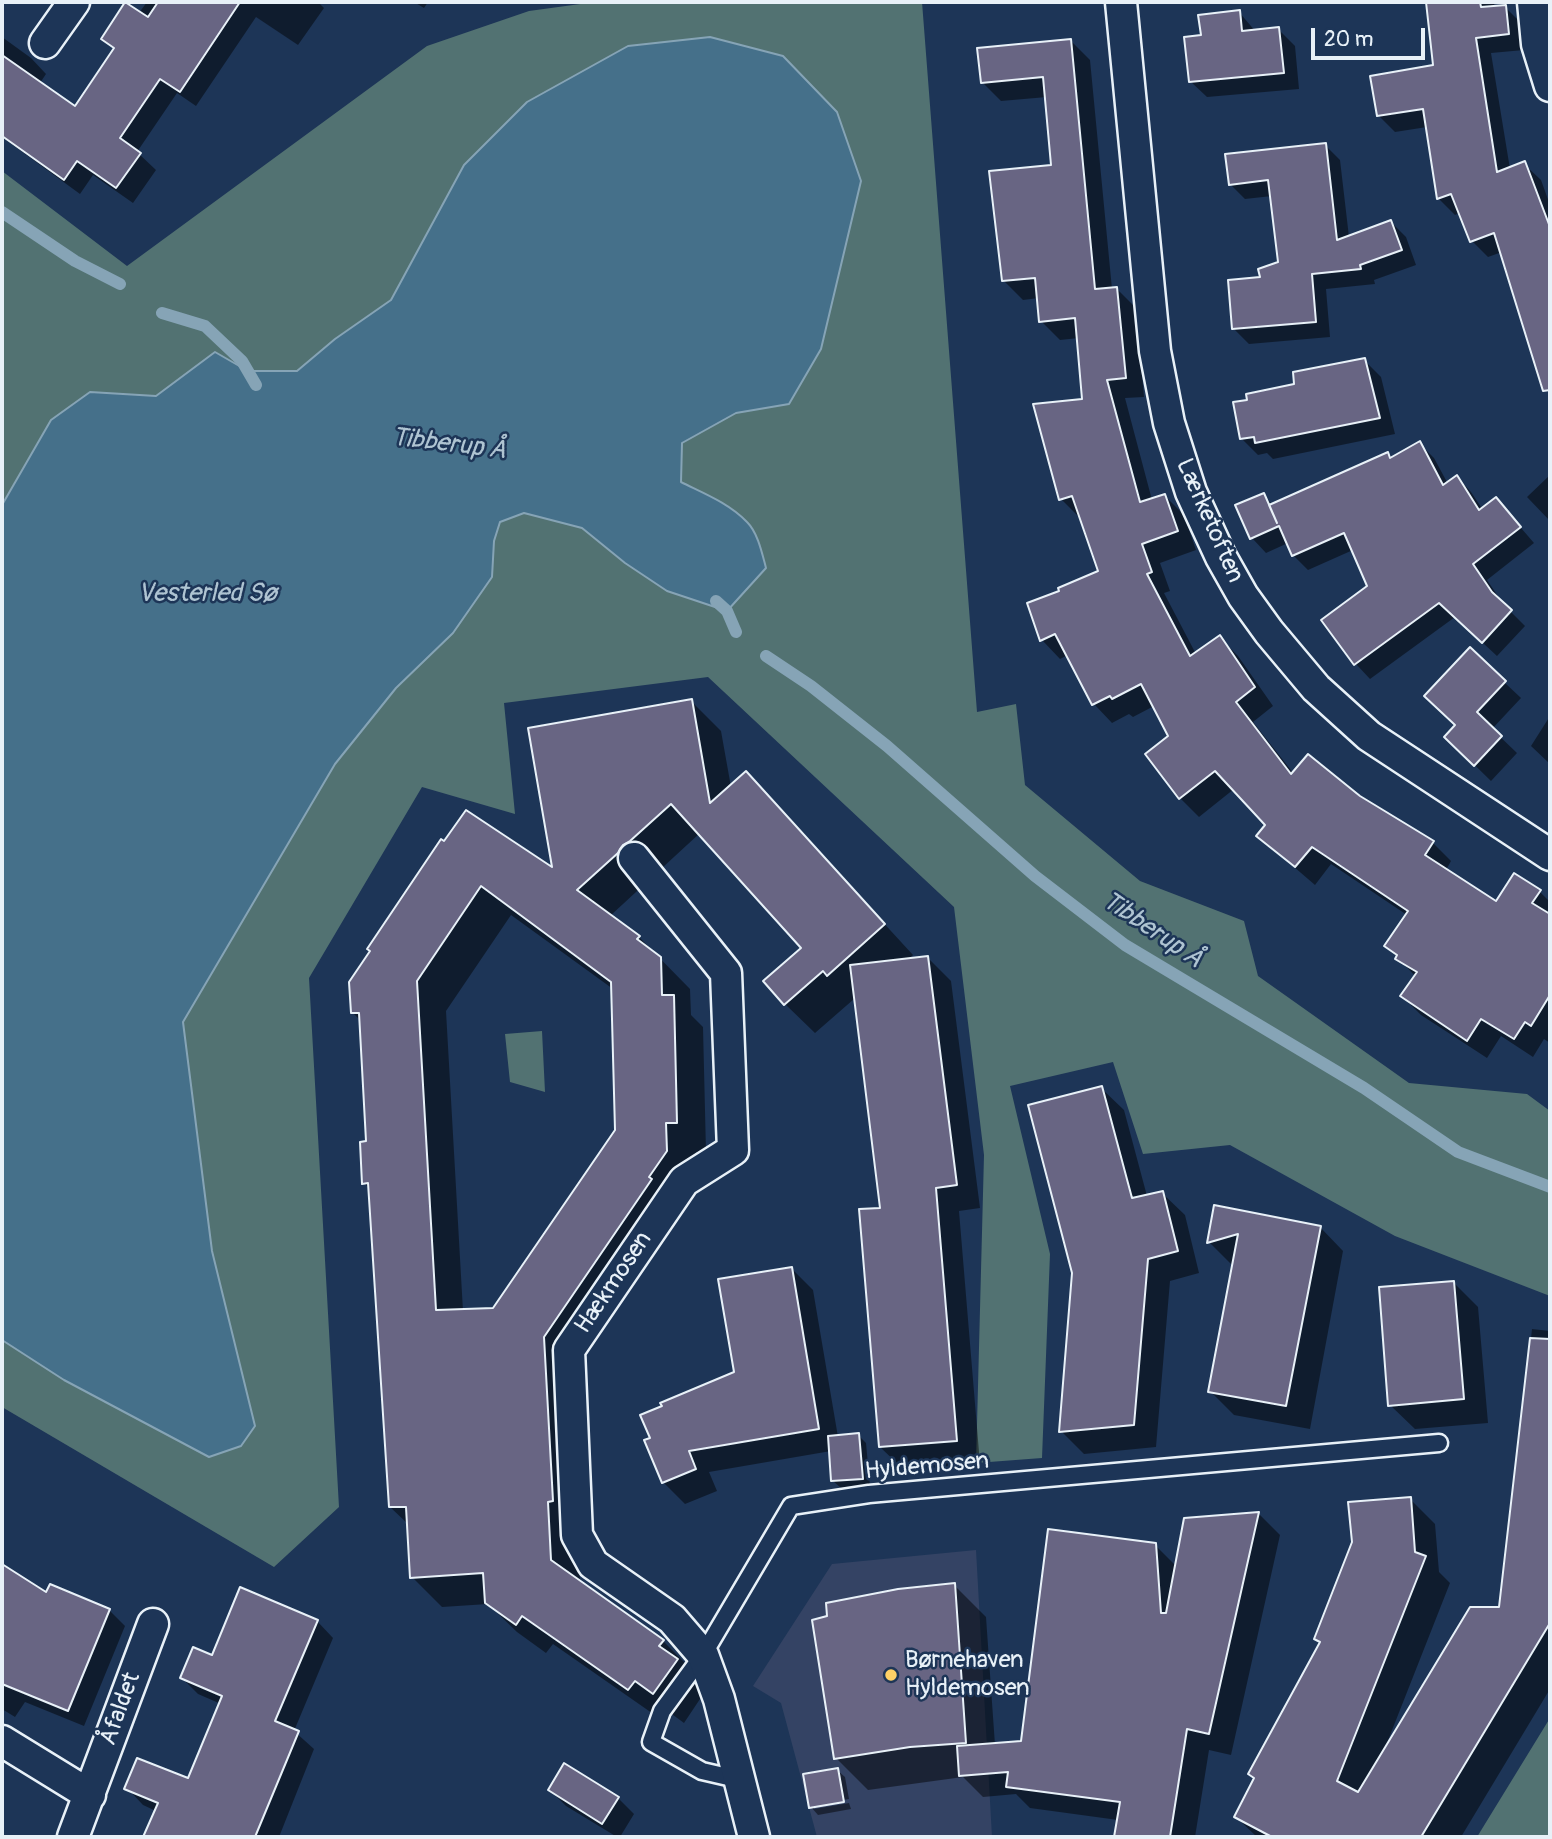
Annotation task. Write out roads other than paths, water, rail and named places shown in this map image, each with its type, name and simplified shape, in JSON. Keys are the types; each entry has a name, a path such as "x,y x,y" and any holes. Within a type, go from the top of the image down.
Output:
{"street":[{"path":"45,43 74,2"},
{"name":"Lærketoften","path":"1121,2 1157,363 1169,423 1191,492 1221,557 1243,596 1269,632 1316,688 1360,728 1550,855"},
{"path":"1532,2 1537,44 1550,86"},
{"name":"Hækmosen","path":"634,858 726,973 733,1150 684,1181 569,1350 577,1535 593,1564 672,1619 703,1654 719,1699 754,1837"},
{"name":"Åfaldet","path":"73,1837 153,1624"},
{"path":"2,1741 90,1795"}],"lane":[{"name":"Hyldemosen","path":"741,1780 702,1771 651,1742 662,1712 703,1654 791,1506 869,1494 1439,1443"}],"water":[{"name":"Vesterled Sø","path":"710,37 783,56 837,112 861,181 821,349 789,404 736,413 682,443 681,482 724,504 747,522 757,537 766,568 727,611 667,591 625,563 582,528 524,513 500,522 494,541 492,577 453,633 396,688 335,764 183,1022 212,1251 255,1426 241,1446 209,1457 64,1380 2,1340 2,505 51,420 90,392 156,396 215,352 248,371 297,371 335,339 391,300 464,165 527,102 628,46"}],"waterway":[{"name":"Tibberup Å","path":"2,212 75,261 120,284"},
{"name":"Tibberup Å","path":"162,313 205,326 242,361 256,385"},
{"name":"Tibberup Å","path":"716,601 727,611 736,632"},
{"name":"Tibberup Å","path":"766,656 811,686 887,746 1035,876 1125,945 1364,1088 1458,1152 1550,1187"}],"place":[{"name":"Børnehaven Hyldemosen","path":"891,1675"}]}
